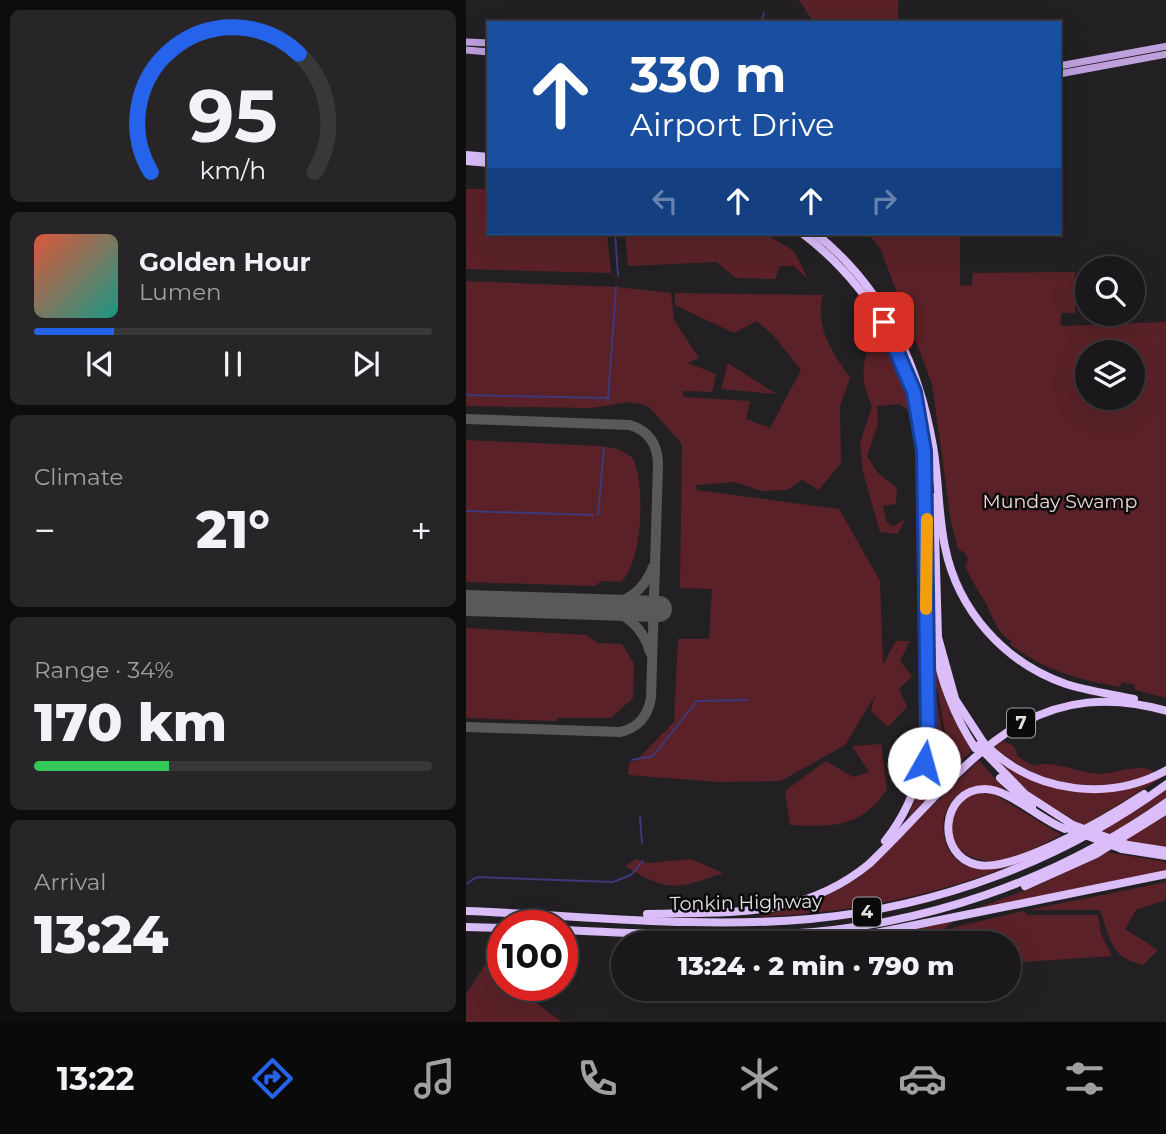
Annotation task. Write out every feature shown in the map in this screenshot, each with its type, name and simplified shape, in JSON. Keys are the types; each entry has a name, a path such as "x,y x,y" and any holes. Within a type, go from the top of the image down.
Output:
{"highway":[{"path":"466,155 487,157"},
{"path":"466,161 487,163"},
{"path":"804,235 840,265 867,298 892,337 907,371 918,407 924,451 930,622 936,662 955,714 1022,799 1078,834 1167,856"},
{"path":"817,235 853,269 884,309 905,348 924,406 933,445 947,555 961,594 983,627 1019,660 1053,679 1167,709"},
{"path":"924,406 932,467 938,637 951,690 979,745"},
{"path":"585,915 773,909 806,901 849,880 894,831 914,794 922,771 928,731 928,574"},
{"name":"7","path":"849,880 981,749 1029,719 1066,707 1100,702 1167,709"},
{"path":"986,754 1038,779 1073,789 1118,788 1167,770"},
{"path":"1167,781 1066,838 997,864 979,865 965,859 951,843 947,828 950,813 958,799 970,792 985,789 1005,794 1049,823 1068,827 1125,847 1167,850"},
{"name":"Tonkin Highway","path":"466,911 758,921 839,915 917,901 988,880 1052,853 1123,814 1167,781"},
{"name":"Tonkin Highway","path":"825,931 925,913 1019,883 1091,849 1167,802"},
{"path":"825,931 906,921 996,897 1096,854 1167,810"},
{"path":"886,931 1167,874"},
{"path":"466,927 487,928"},
{"name":"Tonkin Highway","path":"578,931 611,932"}],"main road":[{"path":"466,42 487,43"},
{"path":"1061,66 1167,46"},
{"path":"466,50 487,52"},
{"path":"1061,74 1167,54"}],"green space":[{"path":"799,0 898,0 898,21 813,21"},
{"path":"466,189 487,189 487,235 607,235 611,273 466,269"},
{"path":"625,235 767,235 794,251 808,279 794,266 780,266 775,279 736,278 716,262 628,266"},
{"name":"Munday Swamp","path":"870,235 960,235 960,285 972,286 973,273 1075,272 1075,313 1061,313 1061,326 1145,326 1145,323 1166,322 1166,698 1135,690 1135,685 1122,682 1120,687 1076,677 1035,661 1010,644 1012,641 998,628 965,566 968,560 965,553 958,549 951,521 932,384 880,248"},
{"path":"466,281 616,287 671,293 674,320 699,358 688,363 716,374 712,392 683,391 683,397 750,401 746,419 770,428 801,370 773,335 757,321 734,333 675,305 675,293 823,295 823,329 850,378 840,406 841,463 819,490 802,480 787,490 761,491 735,482 696,485 697,490 839,509 880,581 883,665 896,641 910,641 900,661 912,676 899,689 907,707 888,727 871,711 875,695 845,745 781,781 718,782 628,775 629,762 635,762 674,722 678,639 709,639 712,589 680,588 682,444 649,407 641,404 629,402 591,408 466,406"},
{"path":"875,330 900,369 912,414 900,404 877,406 878,424 867,456 877,472 897,488 896,504 883,506 886,521 893,527 905,519 898,534 880,532 863,472 860,443 872,406 865,386 864,368"},
{"path":"728,363 776,394 721,389"},
{"path":"466,440 601,446 618,449 632,457 639,484 640,521 634,558 621,582 602,581 594,586 466,582"},
{"path":"466,628 586,635 598,643 622,644 634,664 633,698 611,718 558,718 556,721 466,718"},
{"path":"931,654 946,702 971,751 908,818 926,765 933,690 936,694 943,738 946,738 938,692 930,675 928,655"},
{"path":"1003,741 1014,746 1018,757 1034,766 1049,764 1099,774 1134,768 1153,771 1152,775 1110,784 1069,783 1030,771 1012,760 994,747"},
{"path":"881,744 887,789 867,811 856,818 833,825 790,825 785,791 826,761 853,777 869,772 852,746"},
{"path":"979,760 1004,789 976,786 960,793 945,813 944,838 957,860 969,867 987,869 1017,863 954,885 890,901 825,912 758,917 817,901 860,877"},
{"path":"996,760 1082,792 1166,772 1166,775 1083,826 1022,788"},
{"path":"1166,787 1166,798 1108,836 1097,832"},
{"path":"985,791 1061,835 1006,859 992,861 966,854 953,844 952,813 968,796"},
{"path":"1166,814 1166,847 1125,841"},
{"path":"1107,852 1166,862 1166,871 961,914 1037,886"},
{"path":"636,859 648,863 691,859 723,873 673,886 652,881 625,866"},
{"path":"1166,882 1166,900 1136,910 1125,929 1158,950 1143,965 1123,957 1112,945 1100,910 1028,910"},
{"path":"1023,911 1028,915 1098,915 1101,934 1112,956 1021,962 1021,931 952,931 959,926"},
{"path":"955,920 942,931 897,931"},
{"path":"485,965 487,1001 534,1001 562,1022 466,1022 466,994"}],"waterway":[{"path":"762,21 764,13"},
{"path":"615,235 618,276"},
{"path":"608,401 616,287"},
{"path":"466,395 608,398"},
{"path":"598,515 604,448"},
{"path":"466,511 593,515"},
{"path":"632,760 653,756 697,701 747,700"},
{"path":"640,817 642,843"},
{"path":"466,884 477,877 613,882 631,875 643,861"}],"taxiway":[{"path":"466,419 630,425 651,440 658,465 651,698 645,716 632,728 620,732 466,727"},
{"path":"598,607 632,596 644,584 653,567"},
{"path":"604,608 633,623 639,629 650,652"}],"runway":[{"path":"466,603 659,609"}],"slow traffic":[{"path":"926,609 927,519"}],"route":[{"path":"884,322 898,349 914,392 921,422 926,466 928,731 924,763"}]}
